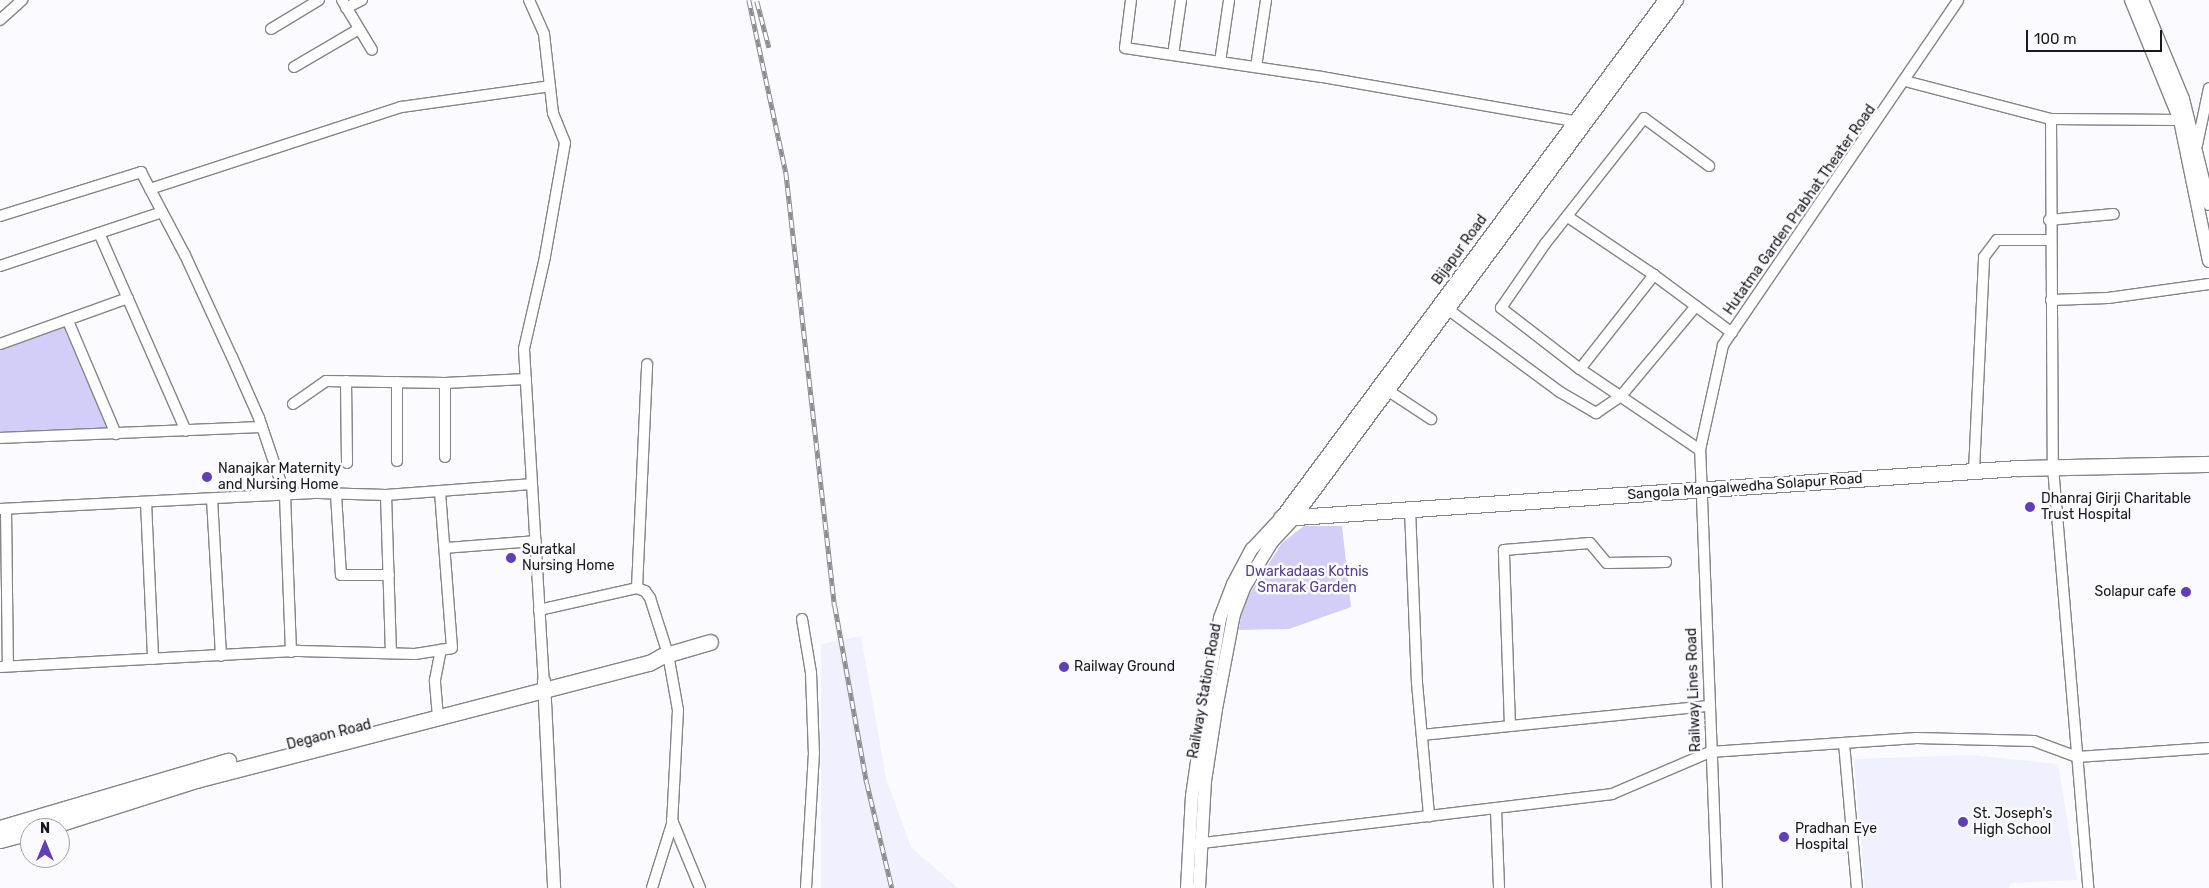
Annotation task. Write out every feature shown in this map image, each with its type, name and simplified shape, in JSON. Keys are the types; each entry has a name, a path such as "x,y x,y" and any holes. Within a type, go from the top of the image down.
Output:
{"highway":[{"name":"Sangola Mangalwedha Solapur Road","path":"1288,518 1974,471 2054,467 2209,464"},
{"name":"Degaon Road","path":"0,828 193,770 437,712 545,685 648,655 665,655 710,642"},
{"name":"Degaon Road","path":"70,820 196,780 437,712"},
{"path":"0,840 20,835"}],"main road":[{"name":"Bijapur Road","path":"1288,518 1443,306 1574,121 1665,0"},
{"path":"1288,518 1388,390 1443,306 1677,0"},
{"path":"2131,0 2180,120 2209,261"},
{"path":"2142,0 2183,99 2197,145 2209,204"},
{"name":"Railway Station Road","path":"1188,888 1194,844 1205,707 1220,618 1226,597 1252,549 1288,518"},
{"path":"545,685 554,888"},
{"name":"Railway Station Road","path":"1194,844 1199,888"}],"street":[{"path":"0,20 22,0"},
{"path":"271,29 319,0"},
{"path":"362,0 344,4 372,50"},
{"path":"529,0 544,34 553,113 565,143 545,256 529,318 524,349 545,685"},
{"path":"1131,0 1125,48 1256,67 1574,121"},
{"path":"1174,55 1181,0"},
{"path":"1220,62 1229,0"},
{"path":"1256,67 1266,0"},
{"name":"Hutatma Garden Prabhat Theater Road","path":"1701,490 1700,450 1724,345 1905,81 1958,0"},
{"path":"294,66 359,29"},
{"path":"1905,81 2051,119 2180,120"},
{"path":"150,189 401,107 550,86"},
{"path":"2197,145 2206,123 2209,88"},
{"path":"1700,450 1580,369 1501,308 1644,118 1708,166"},
{"path":"2051,119 2049,220 2054,467 2088,888"},
{"path":"0,216 141,172 162,212 262,427 285,495 291,652"},
{"path":"0,266 162,212"},
{"path":"2049,220 2114,214"},
{"path":"1568,217 1654,275 1732,333"},
{"path":"99,233 186,431"},
{"path":"1974,471 1984,257 1997,240 2050,240"},
{"path":"1580,369 1654,275"},
{"path":"2051,300 2108,298 2209,284"},
{"path":"0,344 128,298"},
{"path":"1443,306 1560,392 1596,412 1621,396 1696,306"},
{"path":"68,320 116,434"},
{"path":"637,588 647,364"},
{"path":"293,404 326,381 445,383 526,379"},
{"path":"346,381 348,463"},
{"path":"397,382 397,461"},
{"path":"445,383 446,457"},
{"path":"1388,390 1431,419"},
{"path":"0,438 262,427"},
{"path":"440,492 452,648 415,654 291,652 4,666 3,509 285,495 386,495 531,484"},
{"name":"Railway Lines Road","path":"1701,490 1708,706 1717,888"},
{"path":"336,494 341,576 389,575"},
{"path":"386,495 391,653"},
{"path":"212,499 221,656"},
{"path":"146,502 152,659"},
{"path":"1410,510 1422,735 1429,816"},
{"path":"445,548 536,541"},
{"path":"1510,726 1504,550 1590,544 1607,563 1666,562"},
{"path":"539,610 637,588 645,591 650,598 678,710 672,820 668,846 652,888"},
{"path":"802,619 811,673 814,753 806,888"},
{"path":"437,712 435,680 441,650"},
{"path":"1422,735 1708,706"},
{"path":"1194,844 1612,794 1710,752 1917,738 2034,741 2077,757 2209,748"},
{"path":"1844,743 1857,888"},
{"path":"1496,809 1499,888"},
{"path":"672,820 700,888"}],"shaded area":[{"path":"861,636 886,778 911,847 958,888 821,888 821,644"},
{"name":"St. Joseph's High School","path":"1972,755 2058,764 2077,880 2011,883 2009,888 1865,888 1854,759"}],"green space":[{"path":"67,326 112,431 0,435 0,347"},
{"name":"Dwarkadaas Kotnis Smarak Garden","path":"1304,526 1342,526 1351,607 1289,629 1239,630 1242,608 1250,593 1282,543"}],"railway":[{"path":"749,0 786,172 835,606 867,783 892,888"},
{"path":"757,1 769,47"}],"place":[{"name":"Nanajkar Maternity and Nursing Home","path":"207,477"},
{"name":"Dhanraj Girji Charitable Trust Hospital","path":"2030,507"},
{"name":"Suratkal Nursing Home","path":"511,558"},
{"name":"Solapur cafe","path":"2186,592"},
{"name":"Railway Ground","path":"1064,667"},
{"name":"St. Joseph's High School","path":"1963,822"},
{"name":"Pradhan Eye Hospital","path":"1784,837"}]}
